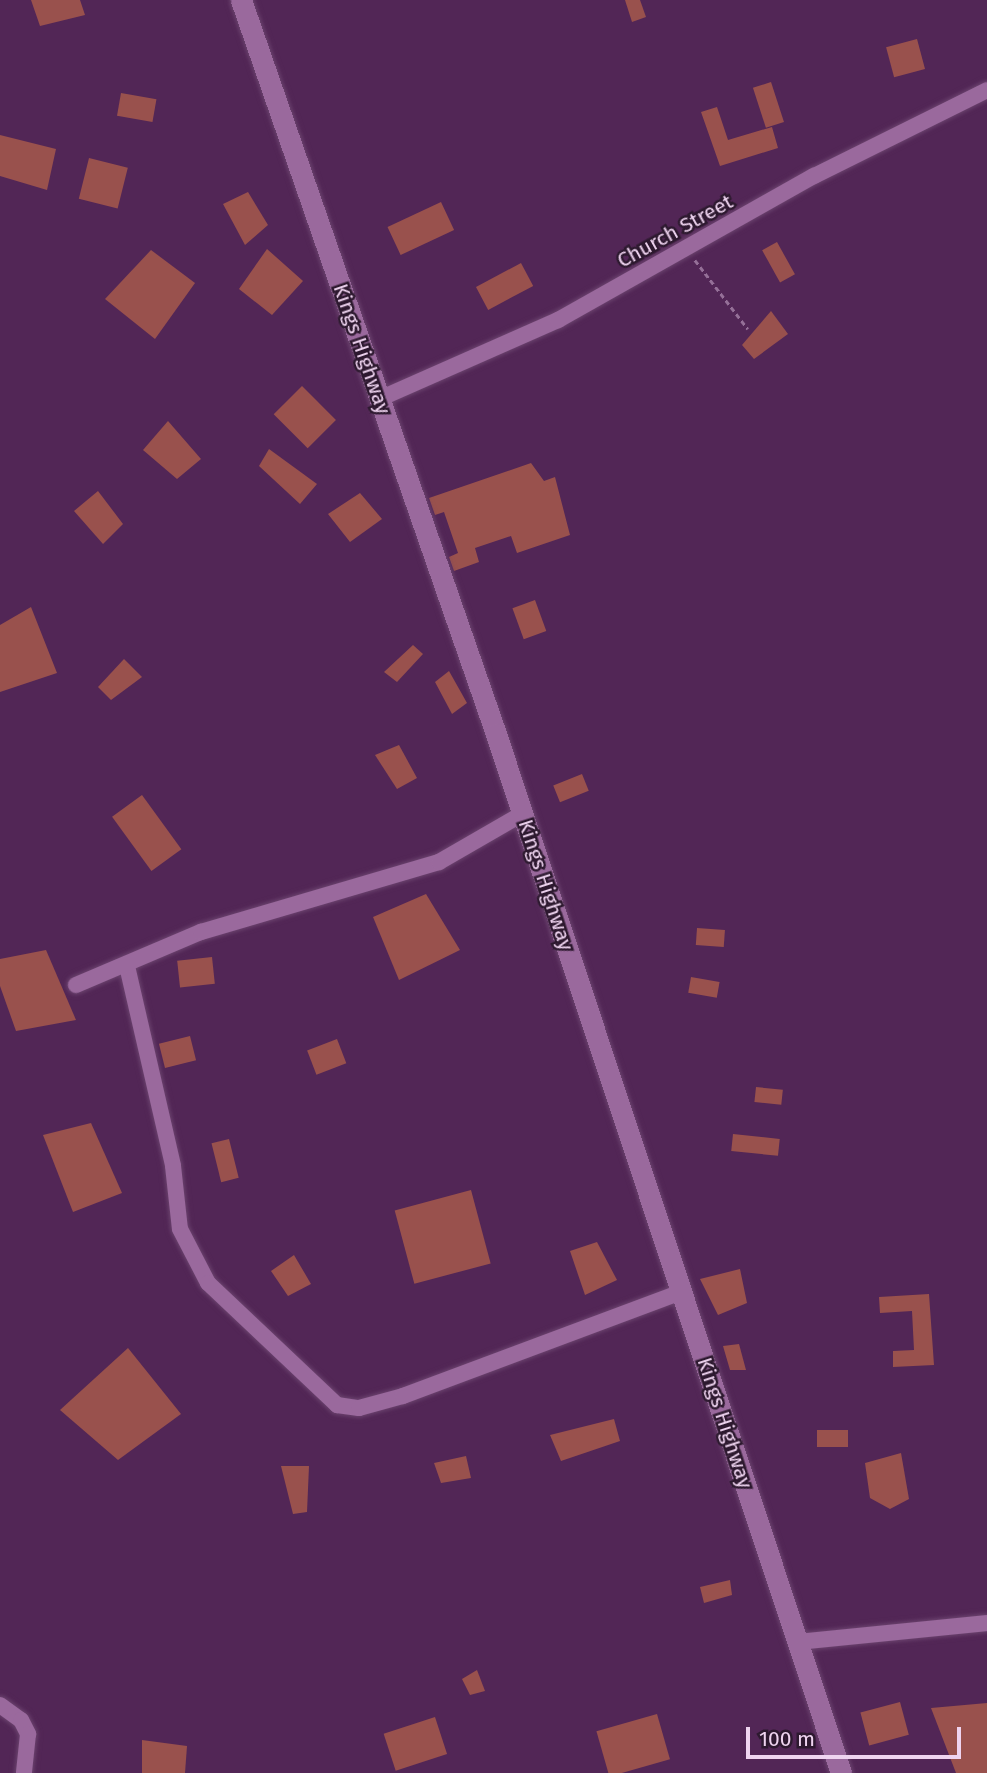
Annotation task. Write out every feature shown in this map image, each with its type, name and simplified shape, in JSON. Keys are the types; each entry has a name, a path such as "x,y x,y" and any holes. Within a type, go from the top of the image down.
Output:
{"street":[{"name":"Kings Highway","path":"241,0 522,814 841,1773"},
{"name":"Church Street","path":"379,399 558,320 892,134 987,90"},
{"path":"76,985 127,966 201,932 439,862 522,814"},
{"path":"127,966 173,1166 180,1229 208,1283 337,1405 359,1408 402,1396 681,1292"},
{"path":"798,1642 987,1623"},
{"path":"0,1705 21,1720 27,1734 24,1773"}],"path":[{"path":"686,249 748,329"}],"building":[{"path":"31,0 80,0 85,15 40,26"},
{"path":"625,0 640,0 646,17 632,22"},
{"path":"917,39 925,69 894,77 886,47"},
{"path":"771,82 784,122 766,128 753,88"},
{"path":"121,93 156,99 152,122 117,116"},
{"path":"717,107 728,140 772,127 778,148 720,166 701,112"},
{"path":"0,135 56,149 47,190 0,176"},
{"path":"89,158 128,168 118,208 79,199"},
{"path":"248,192 268,225 245,245 223,204"},
{"path":"441,202 454,230 401,255 388,227"},
{"path":"777,242 795,274 780,283 762,250"},
{"path":"267,249 303,281 272,315 239,289"},
{"path":"151,250 195,283 155,339 105,299"},
{"path":"521,263 533,286 488,310 476,287"},
{"path":"771,311 788,334 754,359 742,345"},
{"path":"302,386 336,420 308,448 274,414"},
{"path":"168,421 201,459 177,479 143,450"},
{"path":"269,449 317,484 300,504 259,466"},
{"path":"531,463 544,481 555,477 570,535 517,553 511,536 475,548 479,562 454,571 449,557 458,553 444,512 435,515 429,498"},
{"path":"98,491 123,524 103,544 74,511"},
{"path":"360,493 382,519 350,542 328,514"},
{"path":"535,600 546,631 524,639 512,608"},
{"path":"31,607 57,673 0,692 0,625"},
{"path":"413,645 423,654 397,682 384,672"},
{"path":"124,659 142,677 111,700 98,687"},
{"path":"449,671 467,703 452,714 435,682"},
{"path":"399,745 417,778 397,789 375,755"},
{"path":"582,774 589,791 560,802 553,786"},
{"path":"142,795 181,849 151,871 112,817"},
{"path":"426,894 460,950 399,980 373,917"},
{"path":"697,928 725,930 724,947 696,945"},
{"path":"46,950 76,1020 16,1031 0,986 0,959"},
{"path":"212,957 215,984 180,988 177,961"},
{"path":"691,977 720,982 717,998 688,993"},
{"path":"190,1036 196,1060 165,1068 159,1044"},
{"path":"337,1039 346,1063 316,1075 307,1050"},
{"path":"756,1087 783,1090 781,1105 754,1102"},
{"path":"91,1123 122,1193 73,1212 43,1135"},
{"path":"733,1134 780,1139 778,1156 731,1151"},
{"path":"229,1139 239,1178 221,1182 212,1143"},
{"path":"471,1190 491,1263 414,1284 395,1210"},
{"path":"597,1242 617,1280 585,1295 570,1251"},
{"path":"294,1255 311,1284 288,1296 271,1271"},
{"path":"740,1269 747,1303 718,1315 700,1279"},
{"path":"929,1294 934,1365 893,1367 893,1351 914,1350 912,1311 880,1313 879,1297"},
{"path":"739,1344 746,1370 730,1370 723,1346"},
{"path":"128,1348 181,1414 118,1460 60,1410"},
{"path":"614,1419 620,1441 561,1461 550,1435"},
{"path":"817,1430 848,1430 848,1447 817,1447"},
{"path":"901,1453 909,1499 890,1509 870,1498 865,1463"},
{"path":"466,1456 471,1478 441,1483 434,1463"},
{"path":"281,1466 309,1466 307,1512 293,1514"},
{"path":"730,1580 732,1595 704,1603 700,1587"},
{"path":"477,1670 485,1691 470,1695 462,1679"},
{"path":"900,1702 909,1735 869,1745 860,1713"},
{"path":"987,1703 987,1773 956,1773 931,1708"},
{"path":"657,1714 670,1759 622,1773 608,1773 596,1731"},
{"path":"435,1717 447,1754 396,1771 384,1734"},
{"path":"142,1740 187,1746 185,1773 142,1773"}]}
